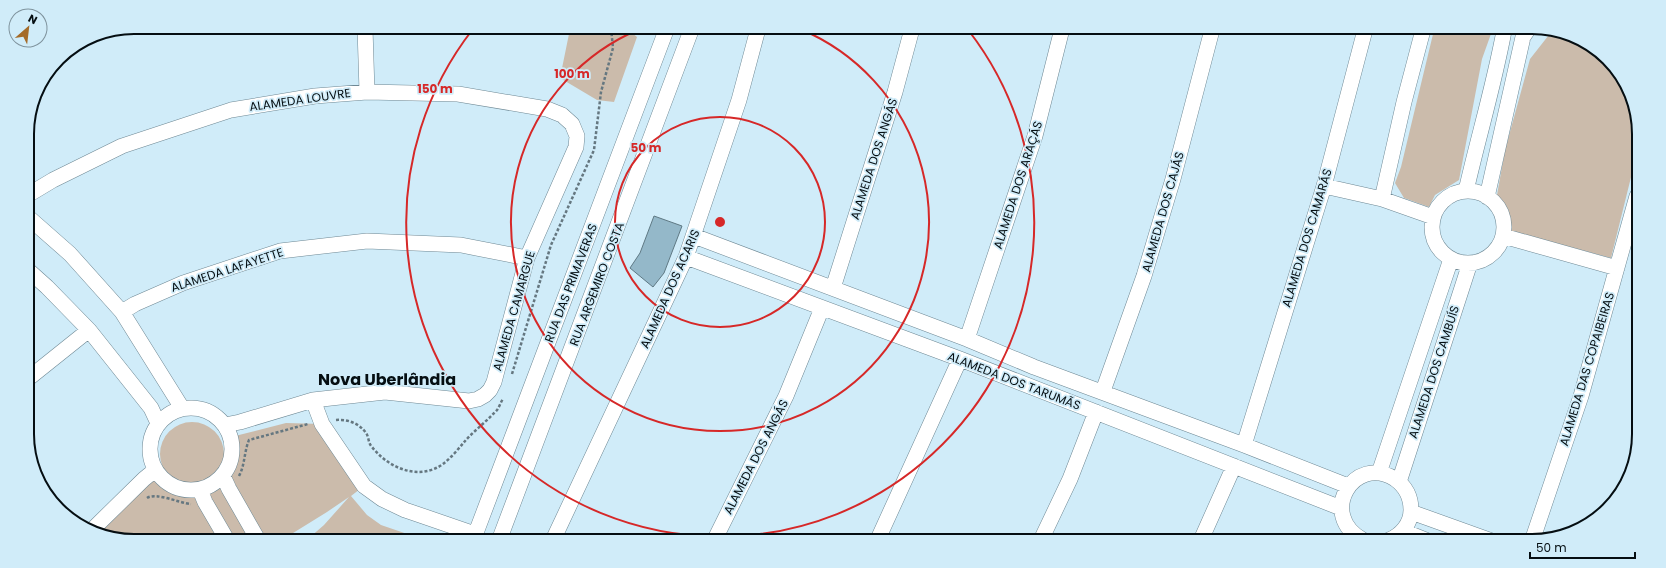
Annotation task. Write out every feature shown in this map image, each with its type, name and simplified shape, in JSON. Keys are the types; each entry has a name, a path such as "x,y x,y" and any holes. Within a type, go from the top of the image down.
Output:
{"street":[{"path":"365,34 366,92"},
{"name":"RUA DAS PRIMAVERAS","path":"475,534 665,34"},
{"name":"RUA ARGEMIRO COSTA","path":"502,534 567,364 690,34"},
{"name":"ALAMEDA DOS ACARIS","path":"556,534 686,257 739,100 757,34"},
{"name":"ALAMEDA DOS ANGÁS","path":"832,288 895,92 911,34"},
{"name":"ALAMEDA DOS ARAÇÁS","path":"968,339 1035,136 1061,34"},
{"name":"ALAMEDA DOS CAJÁS","path":"1103,391 1144,276 1173,179 1211,34"},
{"name":"ALAMEDA DOS CAMARÁS","path":"1244,445 1324,186 1364,34"},
{"path":"1382,199 1404,102 1422,34"},
{"path":"1466,191 1498,66 1503,34"},
{"path":"1487,197 1523,38 1525,34"},
{"path":"1498,66 1516,71"},
{"name":"ALAMEDA LOUVRE","path":"34,191 53,180 122,146 231,110 314,96 366,92 458,94 547,109 562,115 572,124 576,136"},
{"path":"1480,133 1500,138"},
{"name":"ALAMEDA CAMARGUE","path":"313,400 385,392 463,401 478,399 490,390 494,382 526,258 572,159 576,147 576,136"},
{"path":"1324,186 1382,199 1433,217"},
{"path":"1466,191 1477,192 1487,197 1495,204 1501,214 1504,224 1503,236 1500,244 1491,255 1479,262 1460,262 1451,259 1443,253 1435,241 1432,227 1433,217 1438,207 1445,199 1466,191"},
{"name":"ALAMEDA DAS COPAIBEIRAS","path":"1534,534 1581,396 1632,215"},
{"path":"34,222 70,254 122,312 182,408"},
{"name":"ALAMEDA DOS TARUMÃS","path":"694,236 968,339 1034,366 1174,418 1348,486"},
{"path":"1503,236 1618,268"},
{"name":"ALAMEDA LAFAYETTE","path":"122,312 135,304 183,283 280,251 367,241 461,245 526,258"},
{"name":"ALAMEDA DOS TARUMÃS","path":"686,257 960,359 1341,508"},
{"name":"ALAMEDA DOS CAMBUÍS","path":"1378,473 1451,259"},
{"name":"ALAMEDA DOS CAMBUÍS","path":"1399,482 1470,263"},
{"path":"34,275 47,286 89,330 151,408 158,423"},
{"name":"ALAMEDA DOS ANGÁS","path":"717,534 786,396 822,308"},
{"path":"889,333 896,313"},
{"path":"34,374 89,330"},
{"path":"544,355 567,364"},
{"path":"880,534 960,359"},
{"path":"1027,385 1034,366"},
{"path":"225,425 240,422 313,400 322,424 364,486 382,499 405,510 469,534"},
{"path":"224,534 202,496 174,487 164,480 155,470 150,459 152,434 158,423 169,414 182,408 201,409 214,415 225,425 231,437 233,451 226,482 255,534"},
{"path":"1044,534 1070,479 1096,412"},
{"path":"1165,439 1174,418"},
{"path":"1205,534 1234,466"},
{"path":"96,526 155,470"},
{"path":"1353,534 1343,519 1341,508 1343,497 1348,486 1357,478 1367,474 1378,473 1390,476 1399,482 1406,491 1410,501 1411,512 1407,525 1403,531 1398,534"},
{"path":"202,496 213,485 226,482"},
{"path":"1411,512 1472,534"},
{"path":"1403,531 1411,534"}],"path":[{"path":"510,382 551,245 594,150 601,92 613,48 612,34"},
{"path":"226,482 239,477 244,467 246,447 249,440 306,424 322,424 337,420 356,424 366,433 370,445 378,454 393,466 407,470 422,471 434,468 446,461 467,438 496,411 504,396"},
{"path":"143,500 150,496 189,504 202,496"}],"shaded area":[{"path":"569,34 633,34 637,37 614,102 597,100 560,78"},
{"path":"1433,34 1491,34 1482,59 1459,180 1435,195 1429,207 1404,198 1395,183 1401,167"},
{"path":"1548,36 1558,37 1582,47 1603,63 1619,84 1627,102 1632,134 1632,173 1611,258 1510,231 1508,216 1497,195 1505,150 1530,59"},
{"path":"186,422 198,422 215,431 222,442 224,454 222,466 215,477 198,486 186,486 174,481 165,472 160,460 160,448 165,436 174,427"},
{"path":"286,423 322,424 364,486 351,496 367,515 381,525 407,534 314,534 324,525 349,497 291,534 134,534 108,531 96,526 159,468 163,480 179,489 202,489 216,482 226,471 232,458 231,437"}],"building":[{"path":"654,216 682,226 664,273 653,287 630,268 640,253"}],"district":[{"name":"Nova Uberlândia","path":"387,379"}]}
